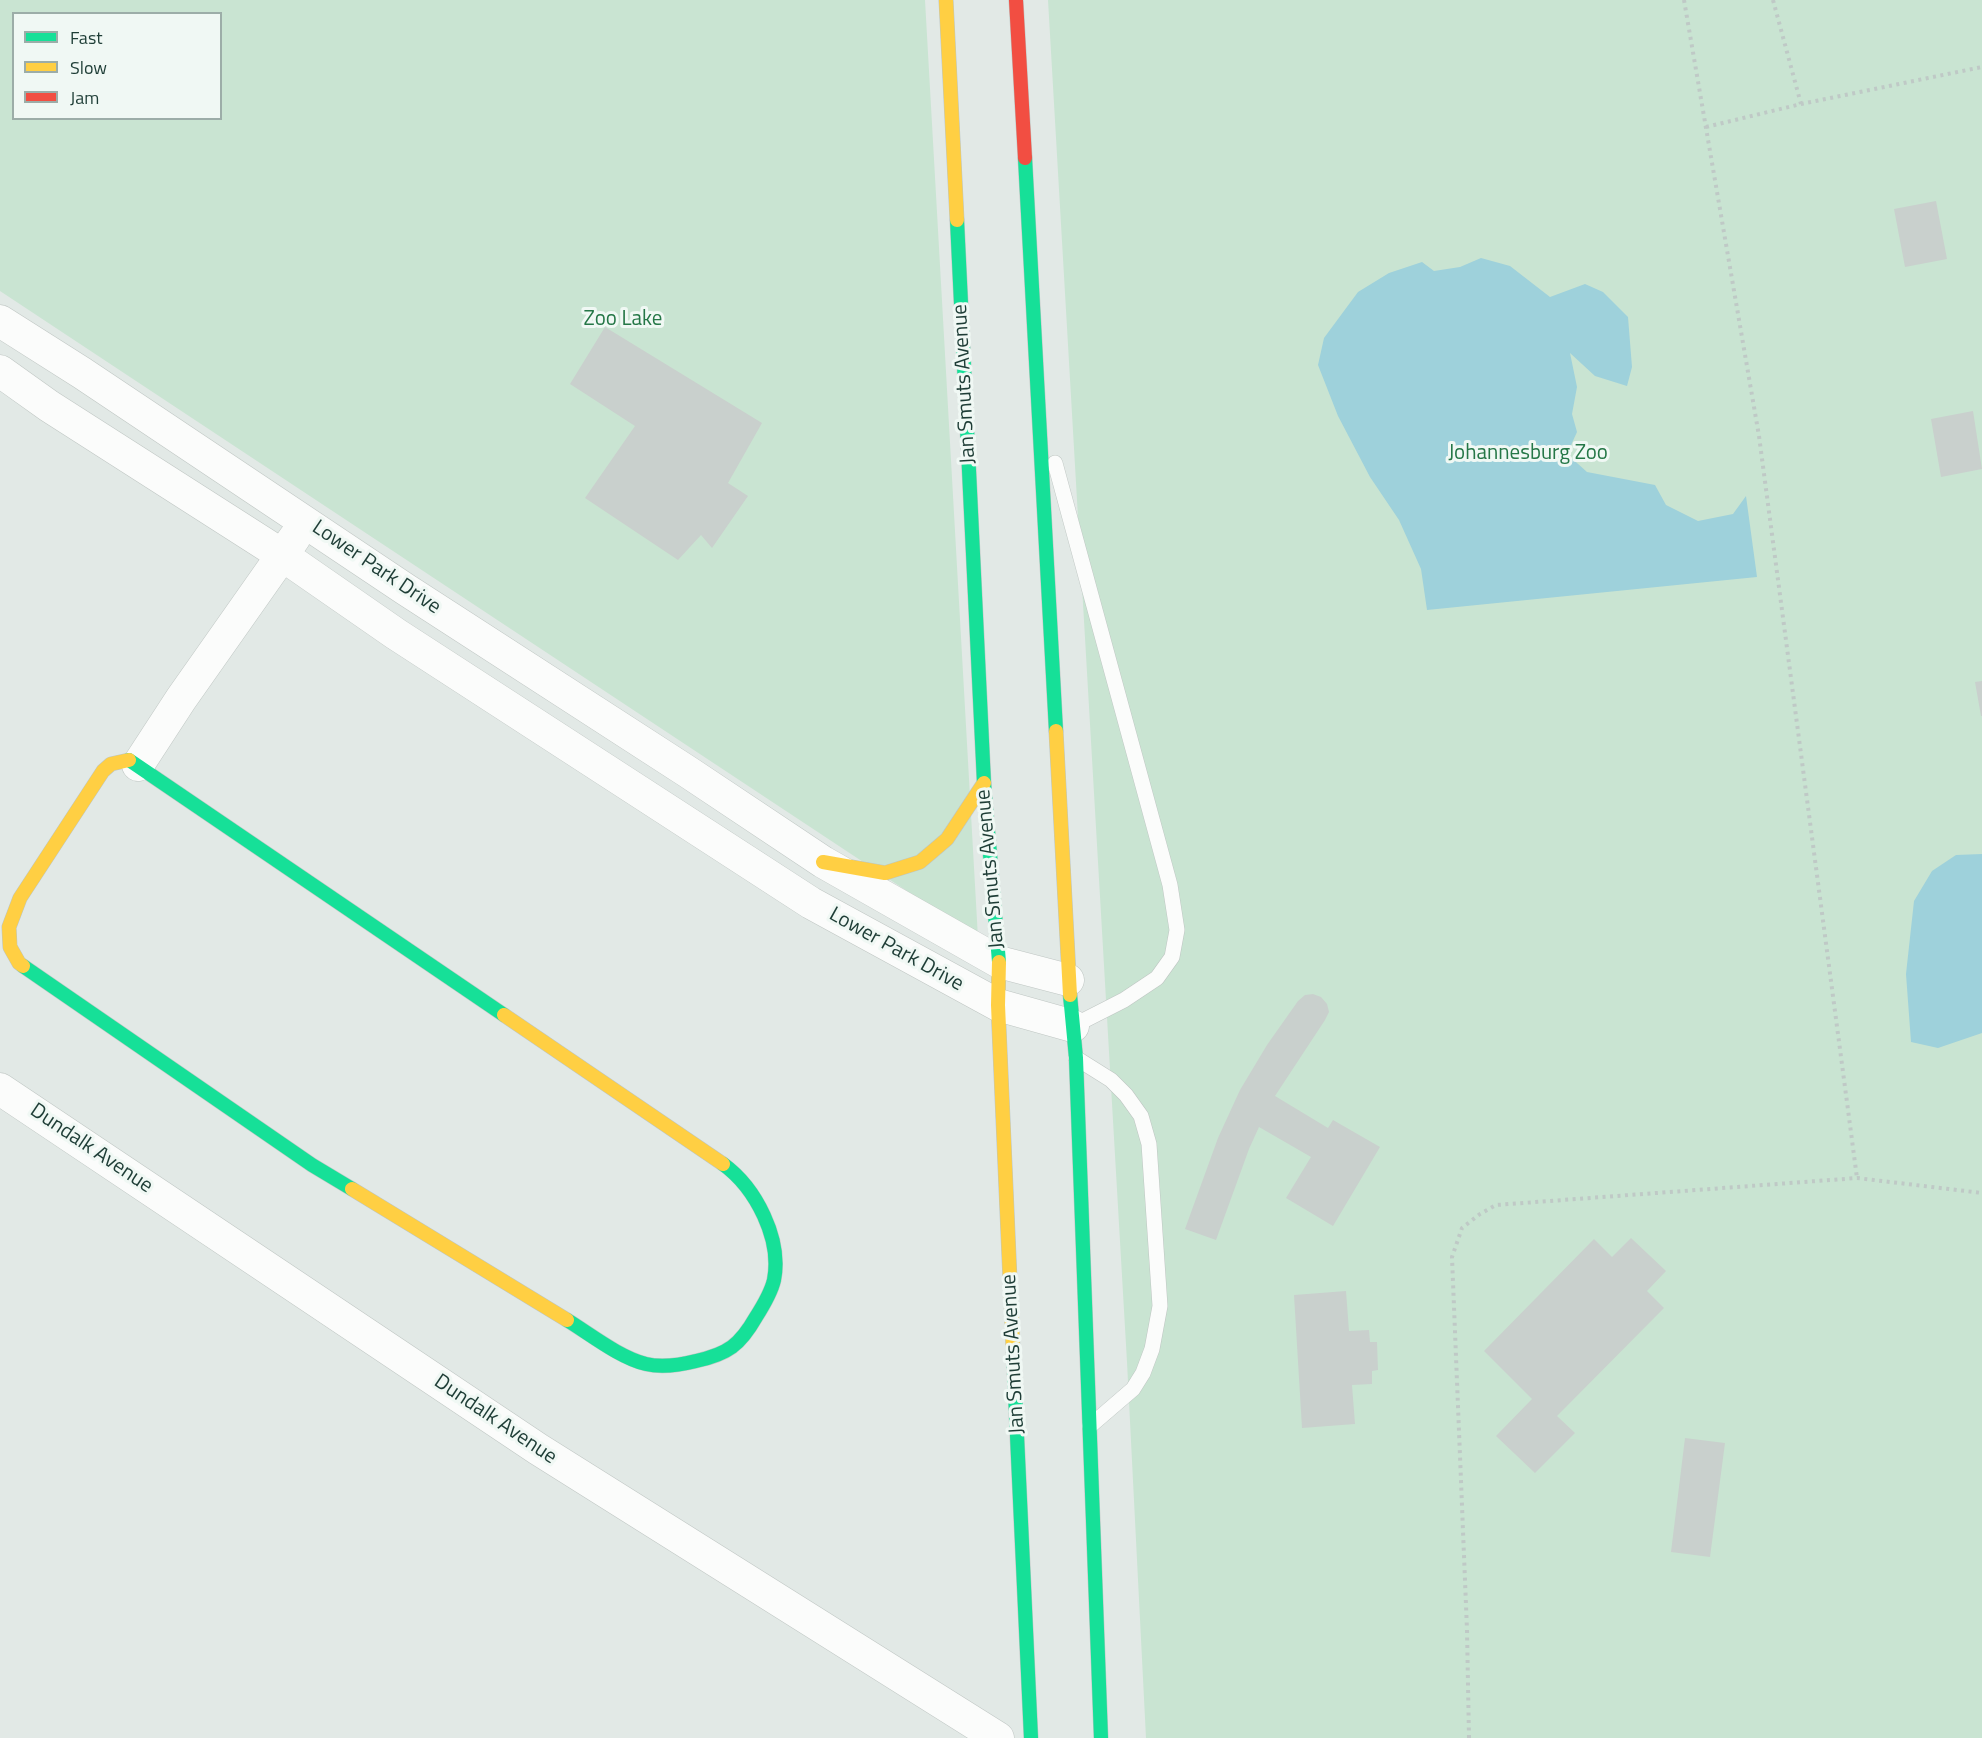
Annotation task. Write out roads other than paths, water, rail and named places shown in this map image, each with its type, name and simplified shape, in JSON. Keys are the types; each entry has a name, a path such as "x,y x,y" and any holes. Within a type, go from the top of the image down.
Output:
{"main road":[{"name":"Jan Smuts Avenue","path":"946,0 984,783 999,962 998,1005 1031,1738"},
{"path":"1016,0 1068,980 1076,1058 1101,1738"},
{"path":"129,760 138,765 726,1166 743,1181 761,1211 773,1245 776,1264 774,1281 765,1301 747,1333 733,1349 715,1357 682,1364 652,1366 641,1364 312,1165 19,963 10,947 9,927 20,898 103,771 111,764 122,761 129,760"},
{"path":"823,862 885,873 920,862 947,839 984,783"}],"street":[{"name":"Lower Park Drive","path":"0,321 823,862 999,962 1068,980"},
{"name":"Lower Park Drive","path":"0,371 59,412 282,555 396,634 811,903 998,1005 1072,1026"},
{"path":"138,765 181,699 306,522"},
{"path":"730,851 753,814"},
{"name":"Dundalk Avenue","path":"0,1089 538,1449 998,1738"}],"lane":[{"path":"1039,405 1170,885 1177,930 1172,957 1157,978 1124,1000 1072,1026"},
{"path":"1076,1058 1111,1080 1126,1095 1141,1116 1149,1144 1160,1306 1152,1349 1143,1373 1133,1389 1089,1427"}],"water":[{"path":"1481,258 1510,266 1550,297 1585,284 1603,292 1628,317 1632,367 1627,386 1595,376 1570,353 1577,387 1572,414 1577,432 1567,454 1587,472 1655,485 1666,505 1698,521 1733,514 1746,496 1757,577 1427,610 1421,569 1399,520 1370,477 1338,416 1318,365 1324,338 1358,292 1389,273 1422,262 1434,271 1460,267"},
{"path":"1982,854 1982,1033 1938,1048 1911,1042 1906,974 1914,901 1932,871 1956,855"}],"park label":[{"name":"Zoo Lake","path":"623,320"},
{"name":"Johannesburg Zoo","path":"1528,454"}]}
